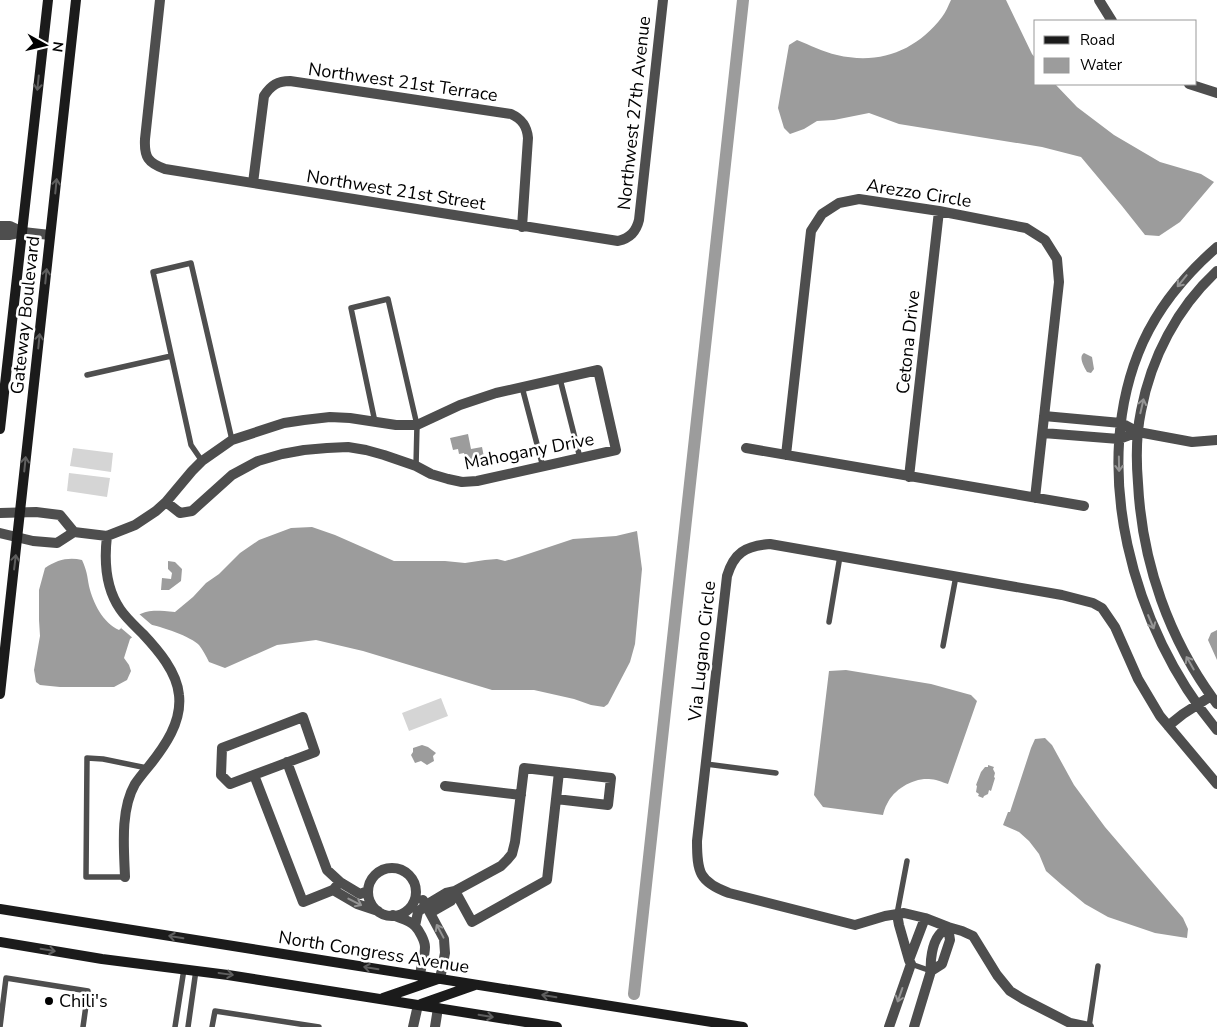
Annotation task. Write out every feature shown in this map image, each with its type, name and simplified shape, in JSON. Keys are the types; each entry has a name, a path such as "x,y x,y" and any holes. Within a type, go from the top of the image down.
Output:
{"main road":[{"name":"Gateway Boulevard","path":"0,429 48,0"},
{"name":"Gateway Boulevard","path":"0,694 76,0"},
{"name":"North Congress Avenue","path":"0,909 744,1027"},
{"path":"0,942 102,959 196,970 557,1027"},
{"path":"380,999 440,978"},
{"path":"418,1005 476,984"}],"street":[{"name":"Northwest 21st Street","path":"160,0 144,152 148,160 155,166 618,242 632,235 637,228"},
{"name":"Northwest 27th Avenue","path":"637,228 663,0"},
{"path":"1099,0 1111,20"},
{"name":"Northwest 21st Terrace","path":"253,183 264,96 274,84 282,81 511,114 524,123 528,138 522,227"},
{"path":"1192,85 1217,93"},
{"name":"Arezzo Circle","path":"786,454 811,231 822,214 840,203 860,199 939,211 1026,228 1045,240 1057,260 1059,282 1035,498"},
{"name":"Cetona Drive","path":"909,477 939,211"},
{"path":"0,226 10,226 22,232"},
{"path":"0,235 22,232 50,235"},
{"path":"1217,247 1200,262 1167,300 1152,326 1132,372 1119,439 1120,498 1124,531 1140,594 1152,624 1176,672 1217,730"},
{"path":"1168,726 1197,704 1214,700 1192,666 1168,619 1148,559 1138,498 1138,432 1141,410 1149,379 1169,331 1192,299 1217,271"},
{"name":"Mahogany Drive","path":"74,532 107,536 135,525 166,502 192,470 202,461 232,440 284,423 330,417 396,425 417,425 460,405 496,393 598,370 616,450 477,481 462,482 431,474 416,466 384,455 348,448 304,450 258,461 232,475 192,511 180,513 166,502"},
{"path":"1044,416 1122,423 1138,432 1192,442 1217,440"},
{"path":"1076,435 1077,419"},
{"path":"1043,433 1119,439 1138,432"},
{"path":"746,448 1084,506"},
{"path":"0,513 36,512 60,515 74,532 57,543 33,541 0,533"},
{"path":"107,536 106,568 110,590 118,607 167,664 179,695 179,708 171,734 135,784 128,806 124,832 124,877"},
{"name":"Via Lugano Circle","path":"1089,1027 1070,1023 1010,991 997,975 973,936 924,918 904,913 855,925 715,888 705,880 699,865 697,841 727,576 730,566 737,555 744,550 770,544 1062,595 1093,603 1102,608 1115,627 1138,679 1160,716 1217,784"},
{"path":"303,717 315,752 254,775 230,784 221,775 222,748 303,717"},
{"path":"287,762 327,870 340,882 360,894 368,891"},
{"path":"415,926 418,912 450,901 455,891 501,866 512,854 524,768 611,778 608,805 556,799"},
{"path":"455,891 472,922 547,880 559,772"},
{"path":"254,775 303,902 333,890 340,882"},
{"path":"445,786 521,795"},
{"path":"378,911 373,906 368,891 374,877 379,872 394,868 408,874 444,939 445,953 440,978"},
{"path":"393,916 400,914 410,907 416,895 415,886"},
{"path":"333,890 357,904 407,921 415,926 425,945 420,975"},
{"path":"898,914 899,925 910,962"},
{"path":"889,1027 924,918"},
{"path":"914,1027 931,971 942,964 950,940 948,927"},
{"path":"413,1027 418,1005"},
{"path":"435,1027 438,1008"}],"lane":[{"path":"202,461 191,445 153,272 191,263 232,440"},
{"path":"375,422 352,308 388,299 417,425 416,466"},
{"path":"87,375 171,356"},
{"path":"560,379 580,458"},
{"path":"522,387 543,467"},
{"path":"830,622 840,556"},
{"path":"943,646 956,576"},
{"path":"124,877 86,877 87,758 147,768"},
{"path":"706,764 776,773"},
{"path":"898,914 907,861"},
{"path":"910,962 931,971"},
{"path":"1089,1027 1098,966"},
{"path":"175,1027 184,969"},
{"path":"188,1027 196,970"},
{"path":"0,1027 6,978 88,991 83,1027"},
{"path":"212,1027 215,1011 319,1027"}],"shaded area":[{"path":"73,448 113,453 111,472 70,466"},
{"path":"69,473 110,478 107,497 67,491"},
{"path":"441,698 448,716 409,731 402,713"}],"water":[{"path":"951,0 1006,0 1034,56 1034,85 1056,85 1077,107 1114,135 1160,162 1201,174 1214,182 1180,222 1159,236 1145,235 1081,157 1042,147 899,124 869,113 834,120 817,121 804,129 790,134 784,128 778,108 789,45 797,40 837,55 853,58 882,56 908,47 921,39 932,29 946,11"},
{"path":"1084,353 1092,357 1094,369 1091,373 1087,372 1082,362 1082,355"},
{"path":"468,434 471,449 482,447 484,457 466,461 464,453 459,454 458,449 453,450 450,438"},
{"path":"312,527 394,561 465,563 497,559 505,561 573,539 616,536 637,531 642,569 635,644 630,662 608,704 604,707 534,690 492,690 363,651 316,640 277,645 225,668 209,662 199,645 183,635 148,624 130,639 124,658 131,671 127,680 114,687 60,687 40,685 36,682 34,670 40,636 39,590 45,568 49,565 67,559 82,560 96,606 108,623 119,630 144,612 175,612 240,553 259,540 291,528"},
{"path":"168,561 175,562 182,569 181,581 169,590 161,590 162,578 171,579 172,573 168,569"},
{"path":"1217,630 1217,660 1208,640 1211,633"},
{"path":"846,670 931,684 971,695 977,701 948,784 929,779 917,780 899,789 894,794 886,805 883,815 823,807 814,795 829,671"},
{"path":"1045,738 1052,745 1074,785 1105,827 1183,918 1188,929 1187,938 1155,933 1108,917 1085,904 1046,871 1039,854 1029,841 1019,832 1003,825 1008,812 1010,812 1035,739"},
{"path":"422,745 436,753 433,756 434,761 427,765 421,761 415,763 411,755 413,748"},
{"path":"988,765 994,767 995,778 991,791 989,790 988,794 983,798 978,796 976,785 981,772"}],"pier":[{"path":"138,613 153,626 149,626 134,639 121,628"}],"waterway":[{"path":"634,994 743,0"}],"place":[{"name":"Chili's","path":"49,1001"}]}
